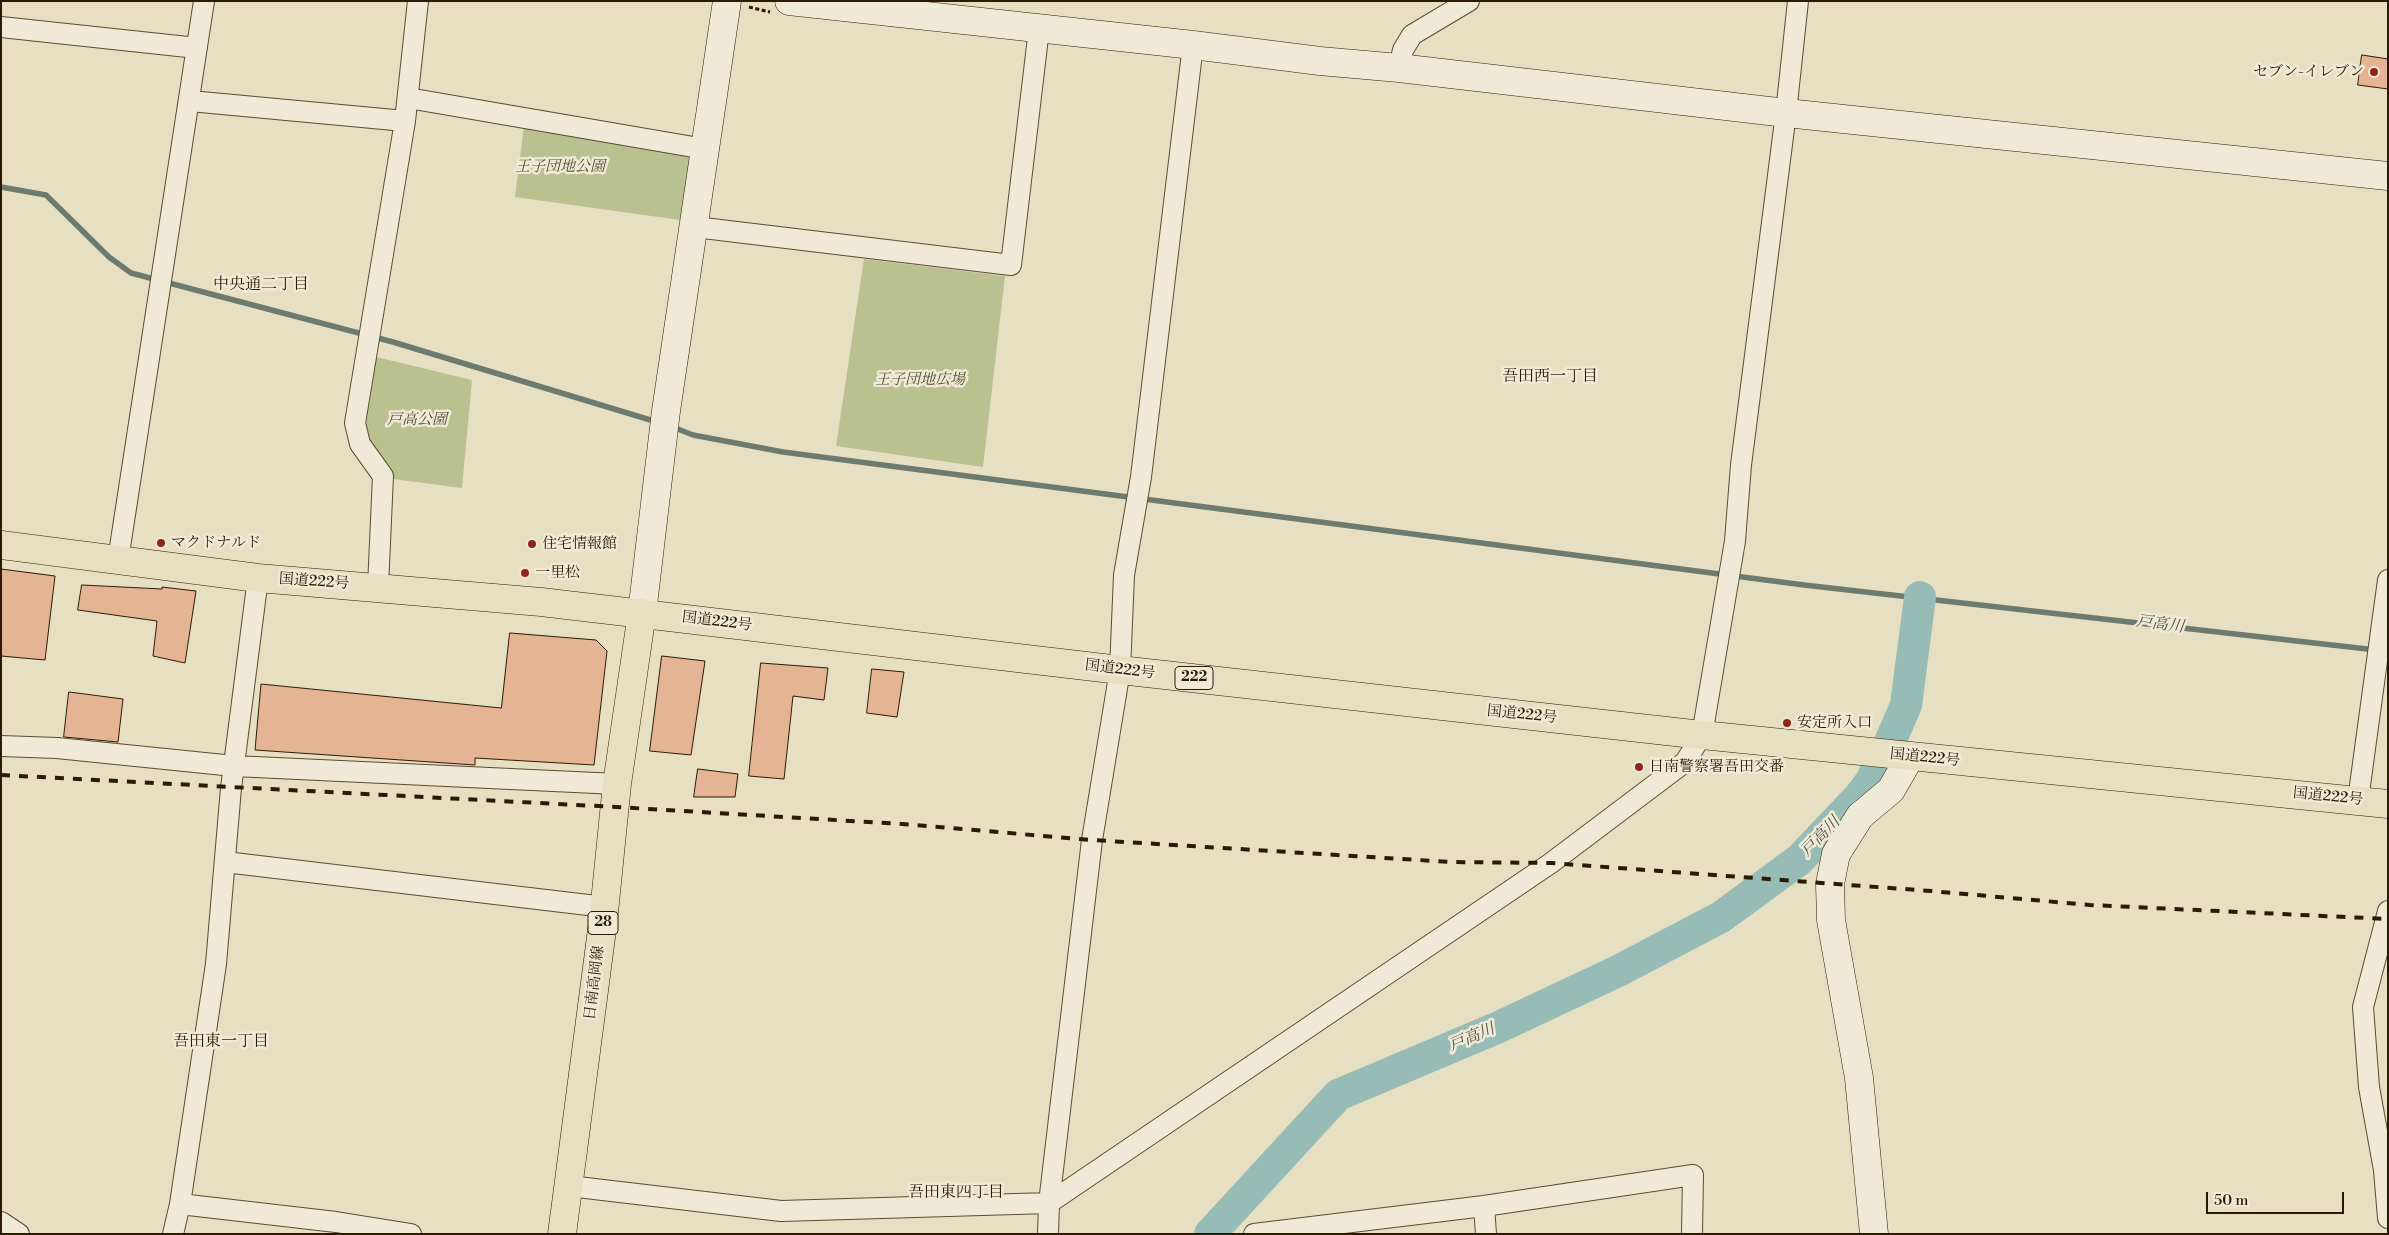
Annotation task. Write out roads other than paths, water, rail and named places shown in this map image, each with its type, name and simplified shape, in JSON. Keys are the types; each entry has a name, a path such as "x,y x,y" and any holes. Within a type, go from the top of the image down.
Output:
{"main road":[{"name":"国道222号","path":"1,545 258,578 378,587 642,613 1120,670 1702,735 2388,804"},
{"name":"日南高岡線","path":"562,1234 605,907 617,784 642,613"}],"street":[{"path":"118,560 204,1"},
{"path":"378,587 383,476 360,444 355,423 405,121 418,1"},
{"path":"642,613 666,411 728,1"},
{"path":"789,1 1193,45 1320,62 1399,68 1786,113 2388,176"},
{"path":"1399,68 1403,50 1412,35 1469,1"},
{"path":"569,1186 781,1211 1049,1203 1551,863 1685,762 1702,735 1735,541 1741,465 1786,113 1798,1"},
{"path":"1,27 196,48"},
{"path":"695,227 1011,265 1039,29"},
{"path":"1048,1234 1049,1203 1095,815 1120,670 1124,575 1141,478 1193,45"},
{"path":"408,98 705,149"},
{"path":"190,101 405,121"},
{"path":"174,1234 216,964 234,766 258,578"},
{"path":"2358,800 2388,580"},
{"path":"1,746 57,748 234,766 617,784"},
{"path":"1874,1234 1859,1078 1831,920 1830,884 1836,854 1860,816 1891,790 1910,757"},
{"path":"224,862 605,907"},
{"path":"2388,911 2364,1007 2368,1087 2384,1170 2388,1218"},
{"path":"1254,1234 1484,1206 1693,1175 1692,1234"},
{"path":"180,1204 336,1222 411,1234"},
{"path":"1484,1206 1486,1234"},
{"path":"1,1222 19,1234"}],"waterway":[{"path":"1,187 46,195 109,257 131,273 393,342 657,422"},
{"path":"670,426 693,435 783,452 1804,585 2376,650"},
{"name":"戸高川","path":"1210,1234 1338,1095 1499,1027 1618,971 1721,917 1799,860 1859,797 1871,781 1890,742 1906,705 1920,597"}],"railway":[{"path":"1,775 902,824 1092,840 1451,862 1551,863 1931,891 2090,905 2388,919"}],"place":[{"name":"セブン-イレブン","path":"2374,72"},
{"name":"マクドナルド","path":"161,543"},
{"name":"住宅情報館","path":"532,544"},
{"name":"一里松","path":"525,573"},
{"name":"安定所入口","path":"1787,723"},
{"name":"日南警察署吾田交番","path":"1639,767"}],"district":[{"name":"中央通二丁目","path":"261,285"},
{"name":"吾田西一丁目","path":"1550,377"},
{"name":"吾田東一丁目","path":"221,1042"},
{"name":"吾田東四丁目","path":"956,1193"}],"park label":[{"name":"王子団地公園","path":"560,167"},
{"name":"王子団地広場","path":"920,380"},
{"name":"戸高公園","path":"417,420"}]}
